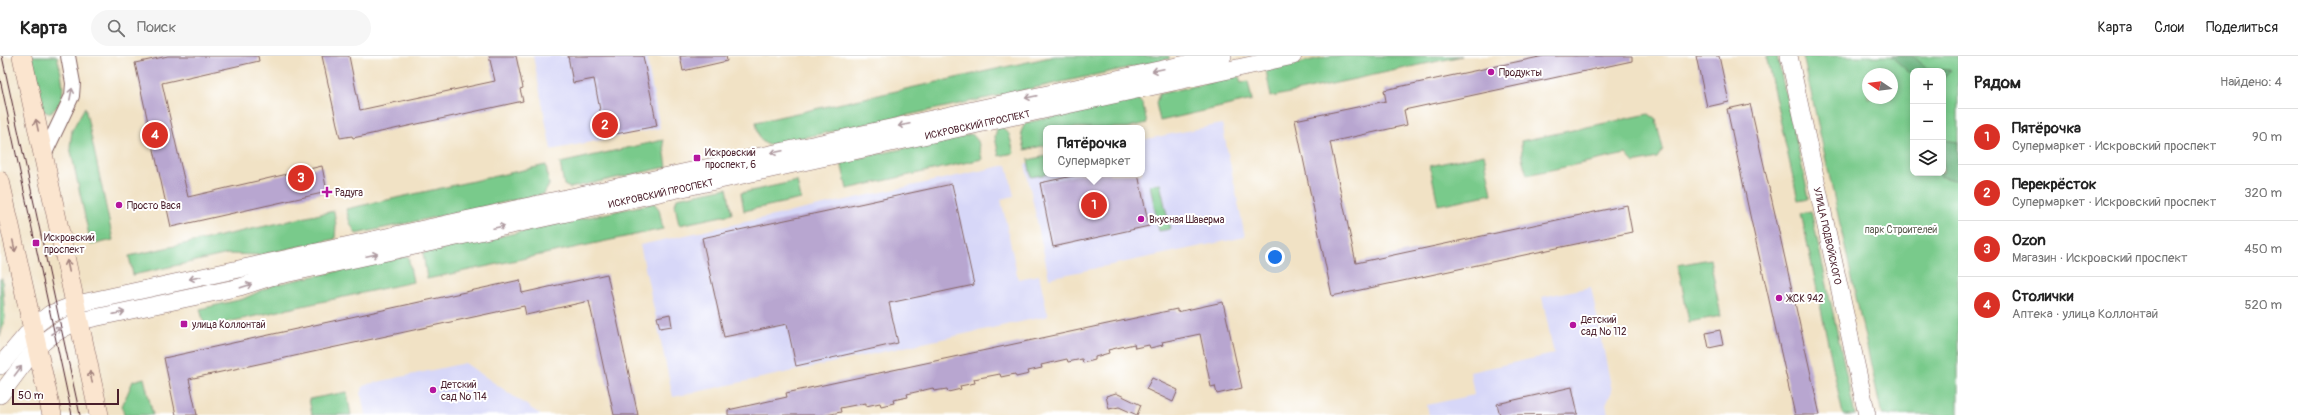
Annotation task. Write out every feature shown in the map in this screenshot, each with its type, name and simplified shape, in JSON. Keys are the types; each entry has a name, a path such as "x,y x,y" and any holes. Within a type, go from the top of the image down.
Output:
{"main road":[{"path":"22,56 100,415"},
{"path":"0,181 52,415"}],"street":[{"path":"44,154 72,96 73,83 68,56"},
{"name":"ИСКРОВСКИЙ ПРОСПЕКТ","path":"0,395 36,348 78,313 1223,56"},
{"name":"ИСКРОВСКИЙ ПРОСПЕКТ","path":"0,366 32,328 50,314 78,313 240,288 271,277 1293,56"},
{"name":"УЛИЦА ПОДВОЙСКОГО","path":"1789,56 1867,415"}],"shaded area":[{"path":"533,56 646,56 660,128 551,150"},
{"path":"1222,124 1245,237 1049,278 1025,164 1043,161 1043,177 1145,177 1145,139"},
{"path":"1007,165 1014,196 1001,199 1018,279 1039,275 1048,316 673,397 640,245"},
{"name":"Детский сад № 112","path":"1591,287 1612,391 1606,404 1608,415 1429,415 1427,405 1474,395 1470,372 1554,354 1542,297"},
{"name":"Детский сад № 114","path":"465,363 541,415 365,415 361,394 363,387 368,384"}],"green space":[{"path":"31,56 57,56 62,79 62,95 56,108 49,113 45,112 42,108"},
{"path":"1055,56 1169,56 1169,59 769,145 765,144 758,132 756,122"},
{"path":"1330,56 1462,56 1271,97 1266,70"},
{"path":"1766,56 1777,56 1809,198 1798,200"},
{"name":"парк Строителей","path":"1803,56 1958,56 1958,415 1882,415"},
{"path":"1891,56 1912,56 1926,68 1910,68 1910,73"},
{"path":"1946,70 1951,70 1946,76"},
{"path":"1239,76 1241,83 1248,81 1252,100 1160,121 1156,103 1159,94"},
{"path":"1137,98 1143,105 1147,123 1139,125 1043,125 1043,146 1025,150 1021,132 1025,123"},
{"path":"85,107 113,240 91,245 70,147 72,130"},
{"path":"1648,114 1656,120 1663,149 1657,158 1634,163 1626,154 1527,175 1522,158 1521,141"},
{"path":"1002,127 1009,134 1014,153 999,156 995,137 997,128"},
{"path":"972,134 978,141 982,159 847,189 841,162"},
{"path":"663,140 667,167 570,188 564,185 560,163"},
{"path":"1946,140 1958,142 1958,181 1939,176 1946,176"},
{"path":"1484,154 1492,194 1438,205 1430,166"},
{"path":"1043,157 1043,175 1031,177 1028,160"},
{"path":"546,165 549,185 544,194 356,234 350,223 346,209"},
{"path":"797,181 801,199 744,211 741,193"},
{"path":"1160,183 1170,229 1159,231 1150,185"},
{"path":"727,188 732,214 679,225 675,205 677,198"},
{"path":"654,203 659,209 663,229 427,279 423,253"},
{"path":"334,211 336,225 335,239 259,255 228,254 133,275 129,256"},
{"path":"1811,211 1855,415 1843,415 1801,213"},
{"path":"408,256 413,282 205,327 200,309 243,299 273,285"},
{"path":"1710,259 1721,316 1689,322 1678,265"},
{"path":"2,278 5,318 0,336 0,279"},
{"path":"144,378 153,415 124,415 122,406 133,381"},
{"path":"347,392 351,415 312,415 309,399"}],"building":[{"path":"168,56 258,56 259,61 162,83 188,197 322,166 327,192 171,227 135,63"},
{"path":"322,56 349,56 360,110 495,81 489,56 516,56 523,88 520,89 523,101 353,138 352,136 340,138"},
{"path":"568,56 643,56 657,126 605,136 594,79 573,83"},
{"path":"680,56 726,56 727,61 683,71"},
{"path":"1544,56 1632,56 1632,61 1404,110 1407,125 1330,142 1356,263 1627,205 1632,232 1332,296 1295,120 1386,101 1384,90"},
{"path":"1696,56 1719,56 1729,102 1707,107"},
{"path":"1750,104 1820,415 1795,415 1751,220 1727,109"},
{"path":"1068,177 1139,177 1149,226 1053,247 1040,183"},
{"path":"952,184 974,285 889,303 898,343 796,366 787,324 724,337 702,238"},
{"path":"607,274 638,415 614,415 589,301 526,315 524,306 189,379 197,415 176,415 164,358 520,280 522,293"},
{"path":"1223,302 1242,388 1217,394 1215,386 1211,387 1200,334 1162,342 1163,345 1150,348 1149,345 1135,348 1134,344 1108,350 1109,353 1095,357 1095,360 1083,363 1082,359 1068,362 1067,359 1041,365 1042,368 1028,371 1029,374 1016,377 1015,374 1001,377 1000,374 974,379 975,383 960,386 961,389 948,392 947,389 934,391 933,388 907,394 908,397 893,400 894,403 881,406 880,403 866,406 866,403 840,408 841,412 826,415 728,415 728,410 787,397 786,393 1177,309 1177,312"},
{"path":"670,314 672,326 660,328 657,317"},
{"path":"1720,330 1723,345 1709,348 1706,333"},
{"path":"1152,378 1178,390 1173,402 1146,389"},
{"path":"1572,387 1578,414 1500,415 1497,404"},
{"path":"1116,393 1141,405 1137,415 1119,407 1109,409 1106,396"}],"tram line":[{"path":"2,56 80,415"},
{"path":"0,79 72,415"}],"place":[{"name":"Продукты","path":"1491,72"},
{"name":"Перекрёсток","path":"605,125"},
{"name":"Столички","path":"155,135"},
{"name":"Искровский проспект, 6","path":"697,158"},
{"name":"Ozon","path":"301,178"},
{"name":"Радуга","path":"327,192"},
{"name":"Просто Вася","path":"119,205"},
{"name":"Пятёрочка","path":"1094,205"},
{"name":"Вкусная Шаверма","path":"1141,219"},
{"name":"Искровский проспект","path":"36,243"},
{"name":"ЖСК 942","path":"1779,298"},
{"name":"улица Коллонтай","path":"184,324"},
{"name":"Детский сад № 112","path":"1573,325"},
{"name":"Детский сад № 114","path":"433,390"}]}
